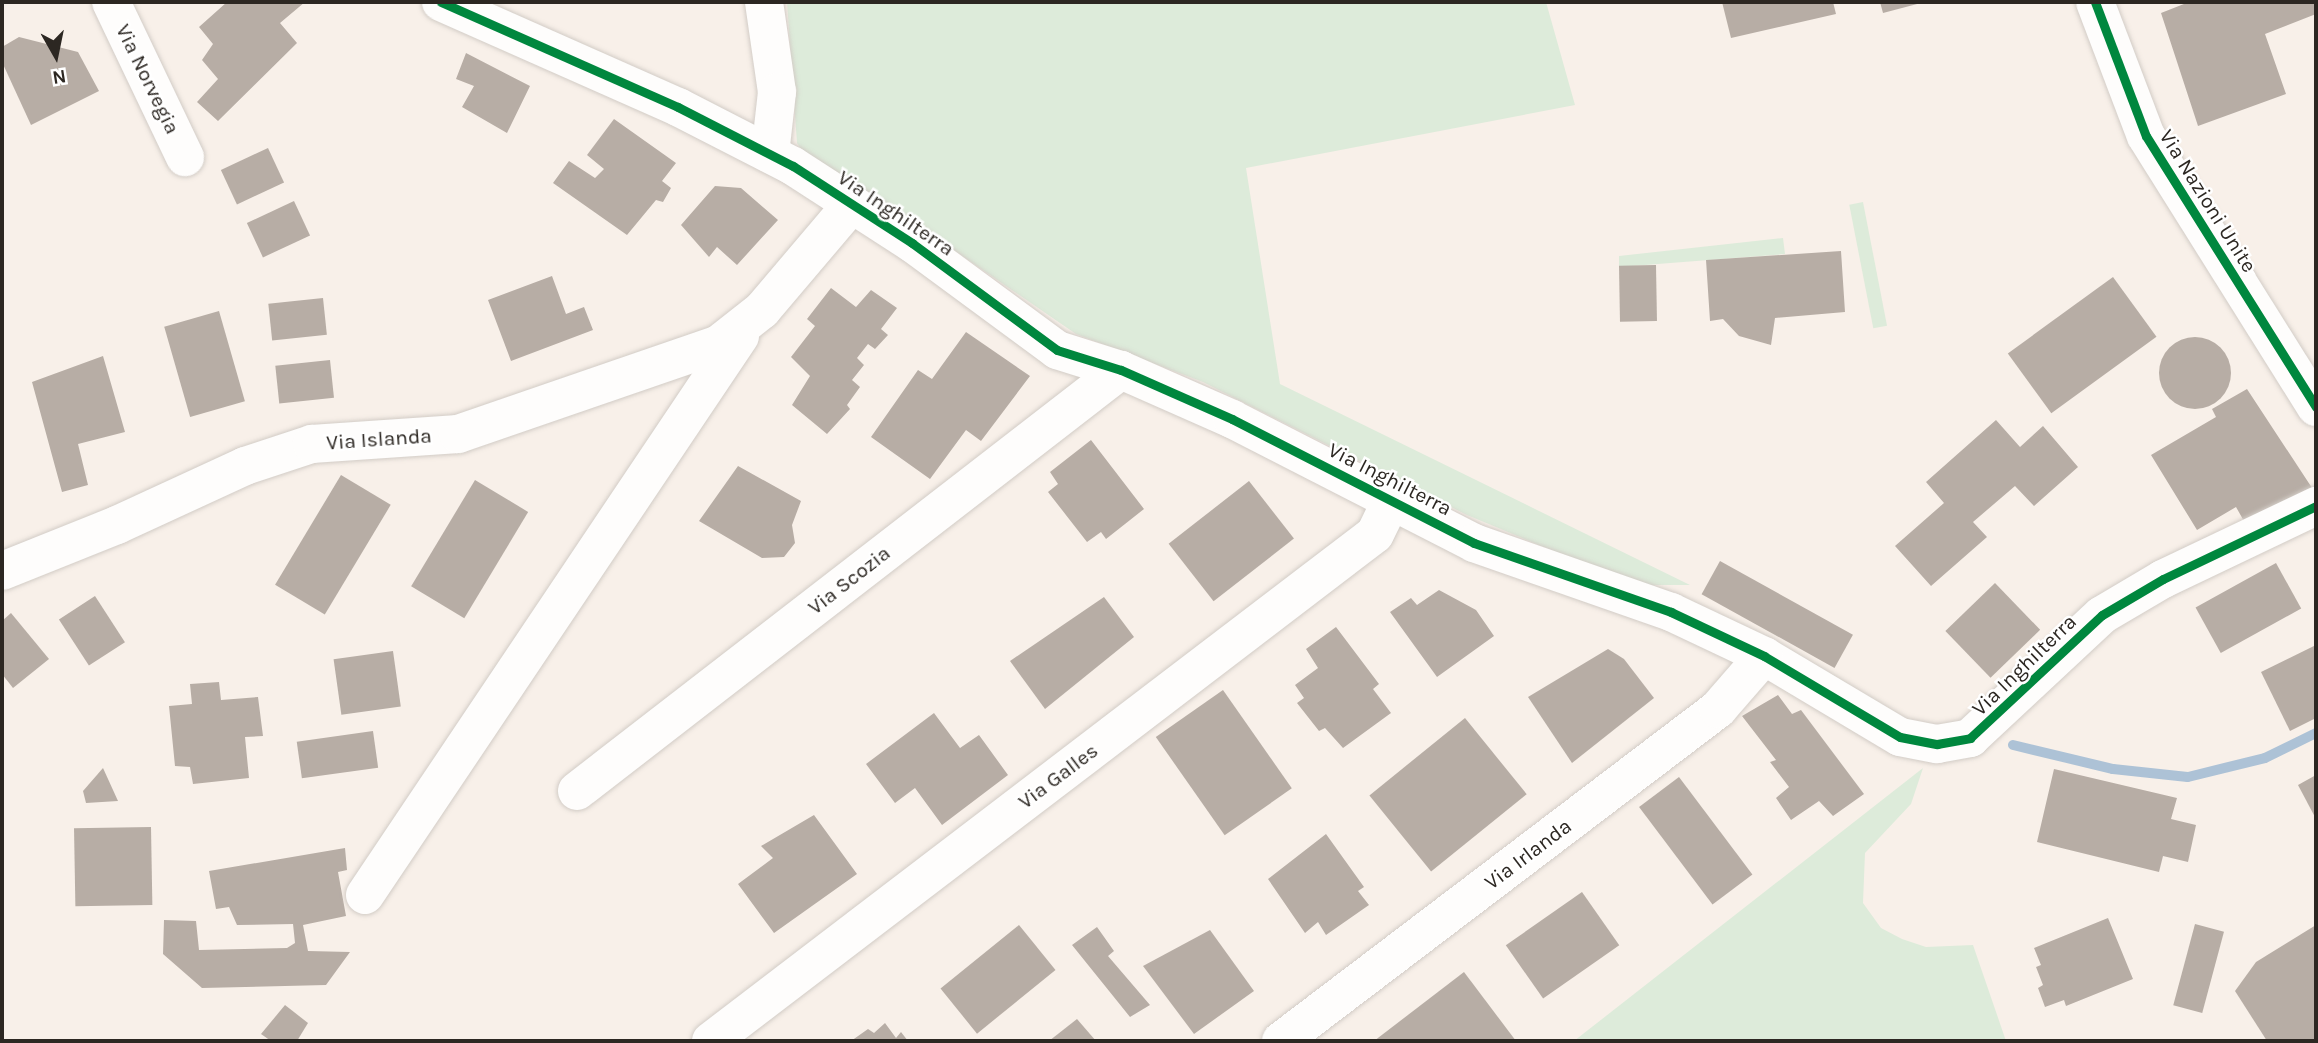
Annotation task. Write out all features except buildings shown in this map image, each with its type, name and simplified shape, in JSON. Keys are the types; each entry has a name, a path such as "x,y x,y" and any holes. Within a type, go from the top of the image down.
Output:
{"street":[{"name":"Via Norvegia","path":"111,2 185,157"},
{"name":"Via Inghilterra","path":"441,2 678,107 770,154 852,204 1057,350 1121,370 1392,499 1474,543 1671,612 1764,656 1900,737 1954,743 1979,732 2102,615 2163,579 2316,506"},
{"path":"764,2 776,92 770,154"},
{"name":"Via Nazioni Unite","path":"2095,2 2146,136 2316,407"},
{"name":"Via Islanda","path":"365,895 709,375 757,314 852,204"},
{"name":"Via Islanda","path":"2,571 117,525 245,466 312,444 458,434 719,344 757,314"},
{"name":"Via Scozia","path":"577,791 1121,370"},
{"name":"Via Galles","path":"711,1041 1375,534 1392,499"},
{"name":"Via Irlanda","path":"1281,1041 1718,709 1764,656"}],"green space":[{"path":"787,2 1546,2 1575,105 1246,168 1280,384 1690,585 1647,585 1563,555 1467,515 1203,382 1076,334 932,235 808,160 797,143"},
{"path":"1863,202 1887,326 1873,328 1849,205"},
{"path":"1783,238 1785,254 1619,267 1619,256"},
{"path":"1923,768 1911,804 1865,853 1863,903 1881,928 1902,939 1926,947 1973,945 2006,1041 1574,1041"}],"waterway":[{"path":"2013,745 2113,769 2188,777 2265,758 2316,733"}],"cycle path":[{"path":"441,2 678,107 793,166 912,243 1057,350 1121,370 1232,419 1474,543 1671,612 1764,656 1900,737 1937,744 1970,738 2102,615 2163,579 2316,506"},
{"path":"2095,2 2146,136 2316,407"}]}
